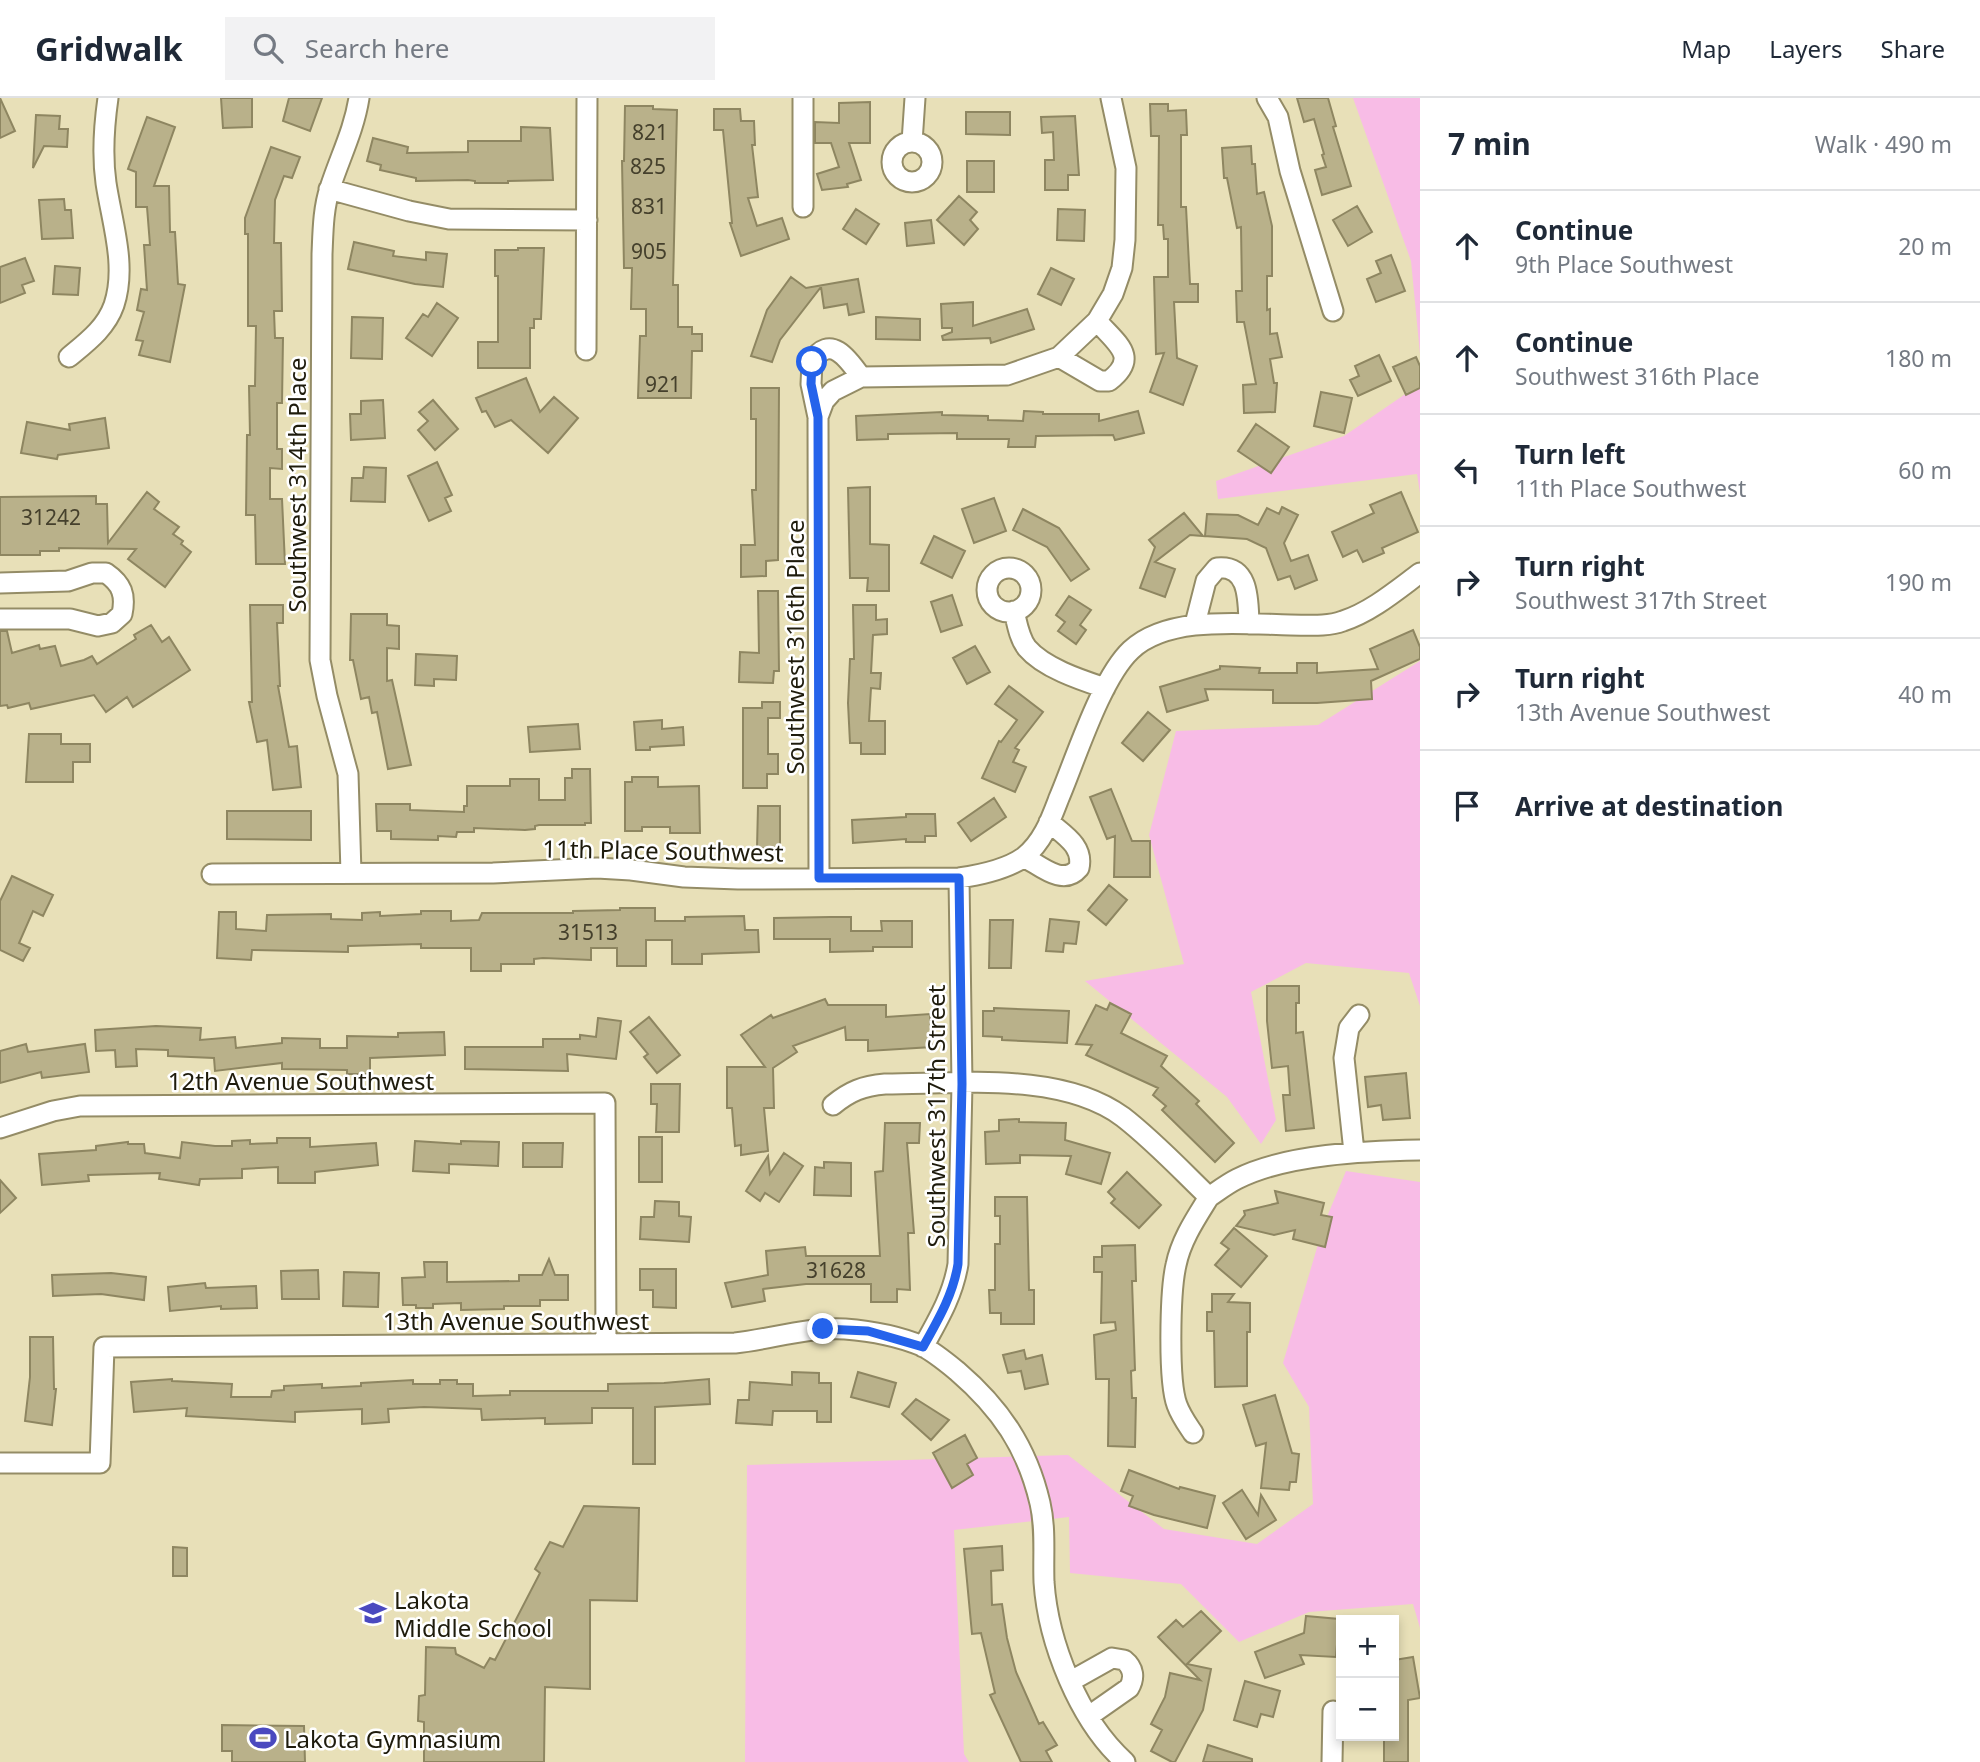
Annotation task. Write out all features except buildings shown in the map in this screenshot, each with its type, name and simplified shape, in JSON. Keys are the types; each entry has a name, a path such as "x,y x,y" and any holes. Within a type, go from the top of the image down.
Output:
{"street":[{"path":"69,357 100,331 114,306 118,278 118,245 104,161 108,98"},
{"name":"Southwest 314th Place","path":"351,873 348,774 322,678 320,660 322,254 323,224 330,189 353,129 359,98"},
{"path":"586,350 587,98"},
{"path":"803,98 803,207"},
{"path":"912,142 915,98"},
{"path":"818,417 824,401 833,391 861,377 1007,375 1059,356 1097,321 1113,294 1122,268 1125,240 1126,167 1111,98"},
{"path":"1267,98 1278,117 1290,171 1333,311"},
{"path":"330,189 449,219 587,220"},
{"path":"1059,356 1100,381 1109,381 1121,372 1126,361 1124,352 1097,321"},
{"name":"Southwest 316th Place","path":"819,878 818,417 811,376 812,362 816,355 829,348 839,351 847,357 861,377"},
{"path":"1195,624 1206,581 1217,568 1225,567 1241,576 1248,594 1249,624"},
{"path":"0,583 68,581 92,573 106,573 119,584 124,599 121,614 105,625 92,626 70,619 0,619"},
{"name":"11th Place Southwest","path":"212,874 494,873 597,868 684,877 959,878 995,870 1024,857 1045,833 1105,688 1120,662 1133,648 1150,637 1195,624 1318,625 1343,622 1363,612 1420,573"},
{"path":"1014,611 1019,632 1027,648 1049,664 1076,678 1105,688"},
{"path":"1024,857 1059,876 1069,876 1079,868 1081,861 1076,845 1049,822"},
{"name":"Southwest 317th Street","path":"923,1347 948,1302 958,1264 962,1084 959,878"},
{"path":"1353,1152 1344,1058 1349,1028 1359,1015"},
{"path":"834,1105 853,1090 866,1086 962,1084 1038,1086 1063,1090 1094,1101 1129,1122 1209,1197"},
{"name":"12th Avenue Southwest","path":"0,1128 53,1111 80,1106 605,1103 606,1344"},
{"path":"1193,1433 1176,1404 1172,1382 1172,1286 1182,1245 1209,1197 1238,1179 1270,1166 1353,1152 1420,1150"},
{"name":"13th Avenue Southwest","path":"0,1463 100,1463 104,1347 735,1343 823,1329 868,1331 923,1347"},
{"path":"923,1347 976,1387 1016,1437 1041,1505 1047,1613 1054,1644 1089,1716 1100,1734 1125,1762"},
{"path":"1071,1681 1112,1658 1124,1660 1132,1670 1129,1688 1089,1716"},
{"path":"1332,1762 1333,1711"}],"shaded area":[{"path":"1353,98 1420,98 1420,354 1411,261"},
{"path":"1420,384 1420,493 1417,474 1218,499 1216,481 1344,436"},
{"path":"1420,661 1420,1006 1409,973 1306,963 1251,992 1276,1120 1261,1144 1227,1097 1085,981 1184,964 1149,835 1176,731 1318,725"},
{"path":"1346,1171 1420,1182 1420,1628 1413,1604 1309,1612 1239,1642 1181,1584 1070,1573 1069,1517 954,1530 964,1754 969,1762 745,1762 747,1465 1068,1455 1164,1529 1257,1544 1313,1504 1309,1407 1283,1363 1324,1224"}],"place":[{"name":"Lakota Middle School","path":"373,1613"},
{"name":"Lakota Gymnasium","path":"263,1738"}],"route":[{"path":"812,362 811,384 818,417 819,878 959,878 962,1084 958,1264 948,1302 923,1347 868,1331 823,1329"}]}
